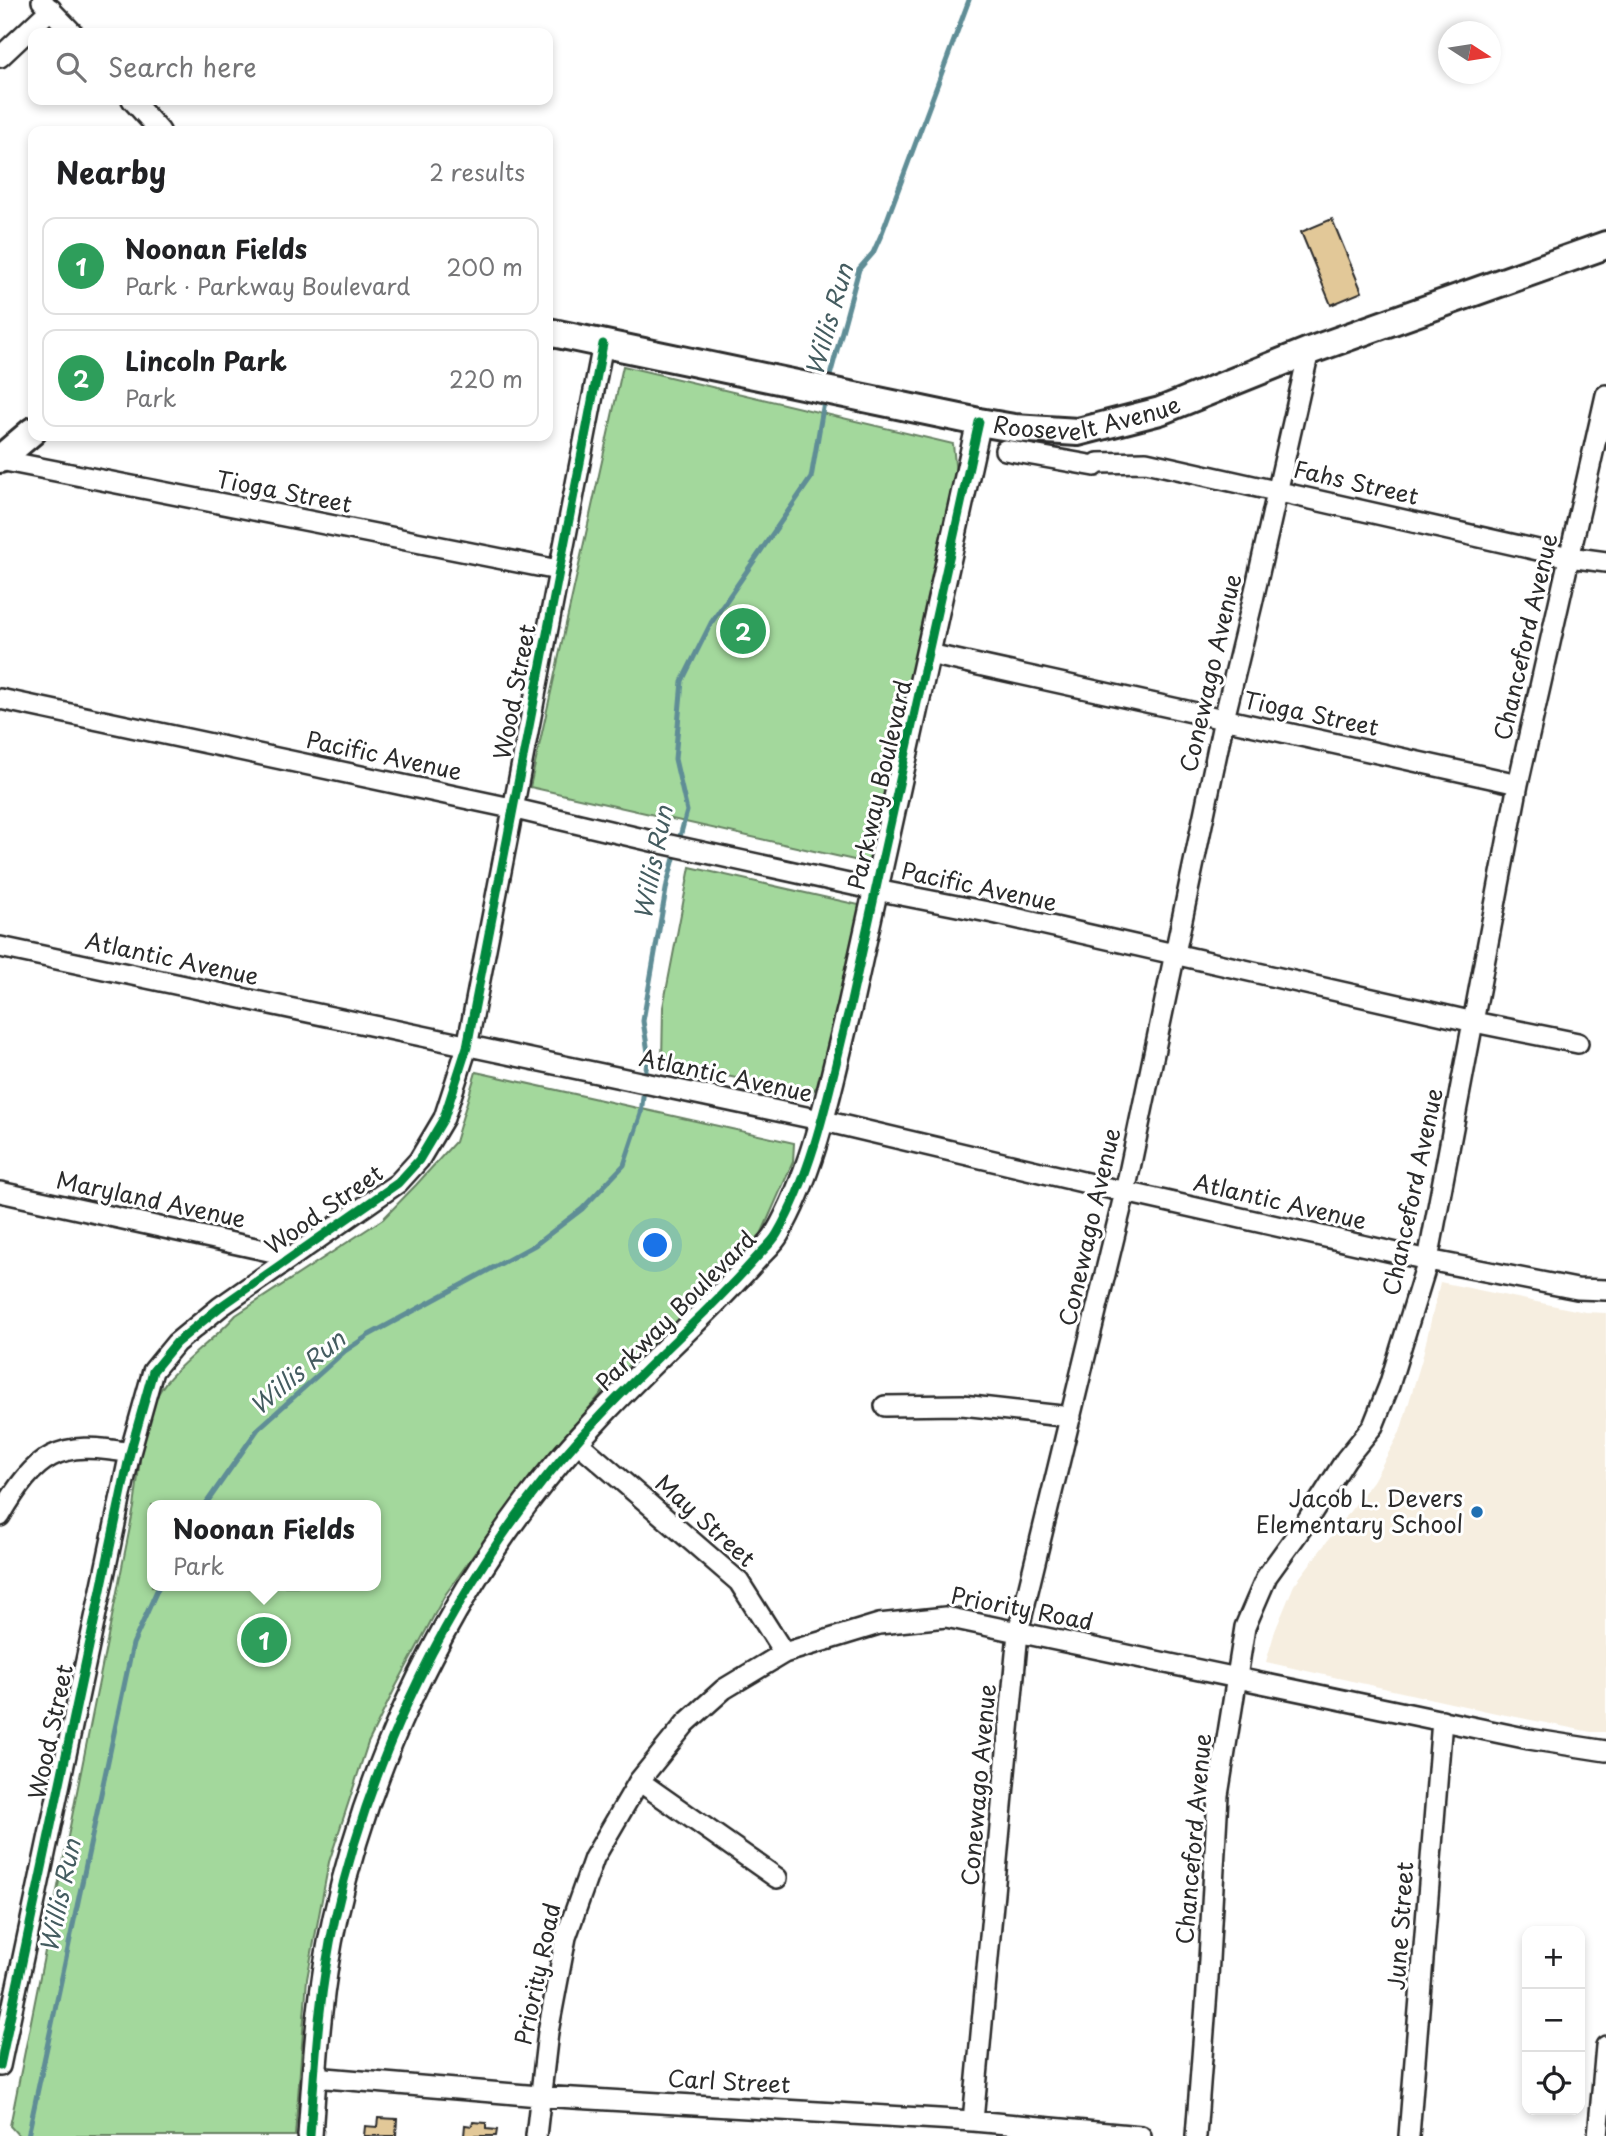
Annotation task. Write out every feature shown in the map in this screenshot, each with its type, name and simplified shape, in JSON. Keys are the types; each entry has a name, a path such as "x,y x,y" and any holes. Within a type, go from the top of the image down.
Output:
{"main road":[{"name":"Roosevelt Avenue","path":"553,333 979,422 1014,428 1078,432 1160,411 1309,351 1606,245"},
{"path":"0,460 28,435"}],"street":[{"path":"0,57 46,4 68,28"},
{"path":"137,105 155,126"},
{"name":"Wood Street","path":"0,2066 130,1454 153,1371 176,1343 211,1314 398,1183 419,1160 444,1118 467,1047 511,808 603,344"},
{"name":"Conewago Avenue","path":"972,2121 1018,1632 1125,1192 1224,719 1309,351"},
{"name":"Chanceford Avenue","path":"1196,2136 1218,1795 1245,1627 1267,1576 1346,1460 1373,1426 1389,1386 1428,1260 1518,785 1606,395"},
{"name":"Parkway Boulevard","path":"310,2136 316,2044 326,1967 341,1893 363,1817 407,1704 440,1638 498,1542 576,1441 620,1394 735,1282 776,1236 800,1184 850,1006 979,422"},
{"name":"Fahs Street","path":"1005,450 1095,466 1098,463 1146,462 1569,557 1606,562"},
{"name":"Tioga Street","path":"0,460 558,570"},
{"name":"Tioga Street","path":"929,654 1518,785"},
{"name":"Pacific Avenue","path":"0,699 511,808 876,891 993,914 1578,1043"},
{"name":"Atlantic Avenue","path":"0,947 820,1120 1428,1260 1577,1289 1606,1290"},
{"name":"Maryland Avenue","path":"0,1192 292,1256"},
{"path":"886,1406 962,1405 1071,1417"},
{"name":"May Street","path":"576,1441 739,1582 783,1653"},
{"path":"0,1516 23,1479 46,1457 76,1448 99,1447 130,1454"},
{"name":"Priority Road","path":"536,2136 548,2032 566,1937 594,1858 639,1781 686,1723 724,1689 783,1653 879,1624 946,1617 1529,1739 1606,1751"},
{"name":"June Street","path":"1409,2136 1442,1720"},
{"path":"639,1781 777,1878"},
{"path":"1598,2136 1606,2046"},
{"name":"Carl Street","path":"314,2077 539,2096 972,2121 1141,2136"}],"shaded area":[{"name":"Jacob L. Devers Elementary School","path":"1440,1282 1585,1312 1606,1313 1606,1732 1591,1732 1496,1713 1266,1662 1275,1631 1294,1585 1373,1481 1400,1432 1422,1359"}],"green space":[{"path":"623,366 953,444 956,475 872,864 530,787"},
{"path":"690,867 859,905 859,919 823,1080 811,1093 662,1063 663,1007"},
{"path":"476,1072 794,1143 793,1162 759,1239 703,1300 614,1378 512,1501 445,1595 396,1686 368,1743 329,1862 307,1979 295,2136 19,2136 10,2126 134,1507 143,1442 151,1409 166,1382 236,1315 383,1219 455,1142"}],"building":[{"path":"1332,219 1362,292 1331,305 1301,232"},
{"path":"378,2118 397,2119 396,2136 364,2136 365,2126 377,2127"},
{"path":"473,2122 486,2123 486,2129 497,2130 496,2136 464,2136 465,2125 472,2126"}],"waterway":[{"name":"Willis Run","path":"828,383 859,269 873,253 882,233 969,0"},
{"name":"Willis Run","path":"645,1078 648,1052 643,1021 667,884 687,811 675,759 682,681 711,623 811,478 825,396"},
{"name":"Willis Run","path":"208,1500 258,1429 345,1351 369,1335 535,1245 582,1209 624,1165 641,1114 644,1088"},
{"name":"Willis Run","path":"28,2136 133,1644 157,1591"}],"cycle path":[{"path":"0,2066 130,1453 153,1371 176,1343 220,1307 398,1183 419,1160 444,1118 467,1047 603,344"},
{"path":"310,2136 325,1972 349,1862 386,1753 434,1649 493,1550 544,1480 602,1414 721,1296 770,1243 791,1208 802,1181 821,1123 850,1006 979,422"}],"place":[{"name":"Lincoln Park","path":"743,631"},
{"name":"Jacob L. Devers Elementary School","path":"1477,1512"},
{"name":"Noonan Fields","path":"264,1640"}]}
